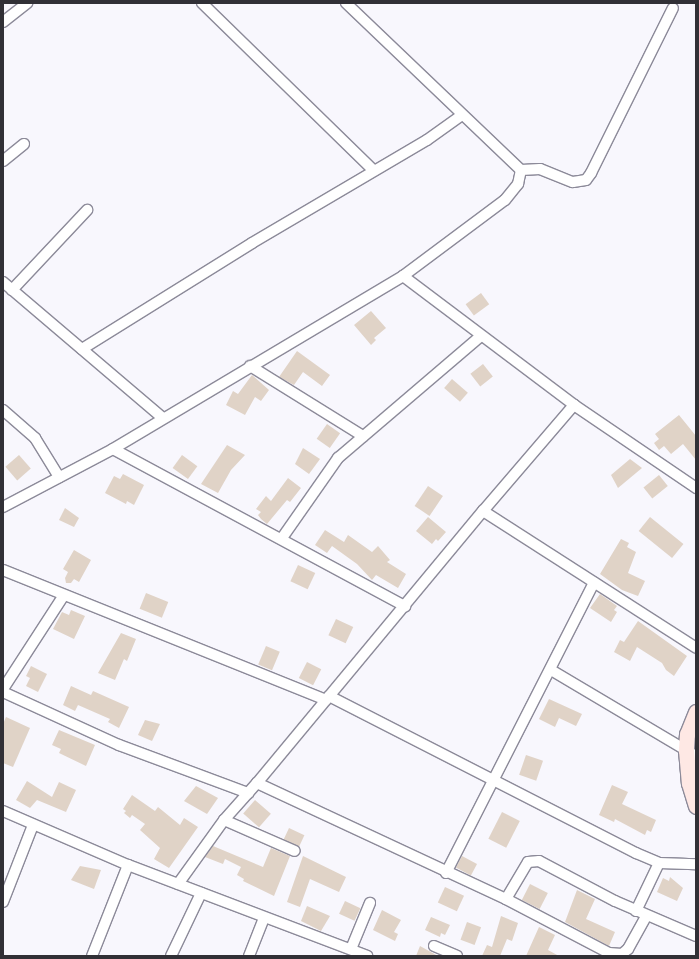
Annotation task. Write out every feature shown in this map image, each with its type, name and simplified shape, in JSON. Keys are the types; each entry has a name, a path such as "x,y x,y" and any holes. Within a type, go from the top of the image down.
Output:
{"street":[{"path":"3,22 27,3"},
{"path":"202,3 374,172"},
{"path":"346,3 462,116 521,170 540,169 573,182 586,180 621,116 673,8"},
{"path":"82,349 374,172 462,116"},
{"path":"3,161 24,144"},
{"path":"3,507 114,449 163,418 403,276 504,200 518,184 521,170"},
{"path":"12,290 87,210"},
{"path":"403,276 574,405 696,488"},
{"path":"3,282 163,418"},
{"path":"282,538 331,466 363,436 481,336"},
{"path":"250,366 363,436"},
{"path":"178,884 224,820 257,784 483,511 574,405"},
{"path":"3,410 35,438 59,477"},
{"path":"114,449 282,538 405,606"},
{"path":"483,511 696,648"},
{"path":"3,570 327,698 452,761 494,779 570,820 659,863 696,864"},
{"path":"446,872 551,670 594,582"},
{"path":"3,689 64,595"},
{"path":"551,670 691,753"},
{"path":"3,692 119,745 248,793"},
{"path":"696,712 687,734 691,753 688,783 696,806"},
{"path":"257,784 506,899 616,954 622,954 628,949 646,916"},
{"path":"3,811 128,865 367,956"},
{"path":"224,820 296,851"},
{"path":"3,902 33,825"},
{"path":"506,899 528,862 533,860 546,863 646,916 696,936"},
{"path":"636,911 659,863"},
{"path":"92,956 128,865"},
{"path":"171,956 201,893"},
{"path":"351,949 370,903"},
{"path":"248,956 264,918"},
{"path":"434,946 458,956"}],"building":[{"path":"481,293 489,304 474,315 466,304"},
{"path":"371,311 386,328 374,338 376,340 371,345 354,325"},
{"path":"297,351 330,375 322,386 303,372 294,385 279,377"},
{"path":"483,364 493,377 480,386 470,374"},
{"path":"252,375 269,390 261,401 255,397 245,415 226,405 233,391 238,394"},
{"path":"452,379 468,393 460,402 444,388"},
{"path":"679,415 696,436 696,460 683,444 671,454 664,446 659,450 654,443 659,439 655,434"},
{"path":"327,424 340,433 330,448 317,439"},
{"path":"227,445 245,455 231,470 218,493 201,484"},
{"path":"303,448 320,459 309,474 295,464"},
{"path":"19,455 31,469 17,480 5,467"},
{"path":"182,455 197,466 188,479 173,468"},
{"path":"630,459 642,468 618,488 611,475"},
{"path":"123,474 144,485 134,505 127,501 126,504 105,493 114,476 120,479"},
{"path":"659,475 668,486 652,498 643,488"},
{"path":"288,478 301,488 290,502 287,500 267,524 258,515 261,512 256,509 266,496 271,501"},
{"path":"428,486 443,496 430,516 415,506"},
{"path":"65,508 79,518 74,527 59,520"},
{"path":"428,517 446,532 438,541 436,539 432,544 416,531"},
{"path":"650,517 683,544 672,558 639,531"},
{"path":"325,530 344,542 348,535 372,552 378,546 390,560 387,562 406,574 398,588 376,575 372,580 357,564 332,546 327,553 315,545"},
{"path":"621,539 629,543 627,547 636,552 628,573 645,581 638,596 622,590 600,574"},
{"path":"74,550 91,560 79,582 74,579 71,583 66,583 65,578 68,572 63,569"},
{"path":"298,565 315,573 308,589 290,581"},
{"path":"146,593 168,602 162,618 140,609"},
{"path":"600,594 617,606 614,610 617,612 611,622 590,608"},
{"path":"71,610 85,616 74,639 53,629 62,612 69,615"},
{"path":"336,619 353,627 346,643 328,635"},
{"path":"638,621 687,656 674,676 666,670 662,663 637,647 630,661 614,652 620,640 624,642"},
{"path":"121,633 136,639 127,661 124,659 115,680 98,673"},
{"path":"266,646 280,652 272,670 258,664"},
{"path":"307,662 321,669 313,685 299,678"},
{"path":"31,666 47,674 38,692 26,686 30,678 26,676"},
{"path":"71,686 91,695 93,691 129,707 119,728 108,722 110,719 78,705 75,711 63,705"},
{"path":"549,699 582,714 576,726 559,718 555,727 539,719"},
{"path":"6,717 30,728 13,767 3,763 3,724"},
{"path":"145,720 160,724 152,741 138,735"},
{"path":"59,730 95,745 86,766 59,753 61,749 52,745"},
{"path":"526,755 543,761 536,781 519,775"},
{"path":"27,781 52,797 59,782 76,790 66,812 37,800 30,808 16,800"},
{"path":"612,785 628,792 622,804 656,820 651,832 647,830 645,835 615,819 614,822 599,815"},
{"path":"196,786 218,798 207,814 184,801"},
{"path":"132,795 155,811 158,807 180,825 184,818 198,827 169,868 154,859 160,848 140,830 145,824 132,815 130,818 124,813 126,811 123,809"},
{"path":"255,800 271,814 259,827 243,814"},
{"path":"502,812 520,821 506,848 488,839"},
{"path":"289,828 304,835 299,847 284,840"},
{"path":"213,846 263,867 271,848 290,856 274,896 243,881 244,879 237,875 241,867 225,859 223,864 205,857"},
{"path":"303,856 346,877 339,892 310,879 300,907 287,902"},
{"path":"462,856 477,864 471,875 456,867"},
{"path":"80,866 101,870 94,889 71,880"},
{"path":"670,877 683,888 677,901 657,892 663,878 669,881"},
{"path":"530,884 548,893 540,909 522,900"},
{"path":"445,887 464,896 457,911 438,902"},
{"path":"577,890 595,899 586,919 615,932 609,946 565,922"},
{"path":"345,901 360,908 354,921 339,914"},
{"path":"307,906 330,916 321,931 301,921"},
{"path":"382,910 401,920 394,932 398,934 395,941 373,930"},
{"path":"501,916 518,923 512,941 507,939 500,956 482,956 487,945 492,947"},
{"path":"431,917 450,925 445,935 441,933 440,937 425,930"},
{"path":"467,922 481,927 475,945 461,940"},
{"path":"539,927 555,935 548,950 559,956 526,956"},
{"path":"420,946 438,956 416,956"}]}
